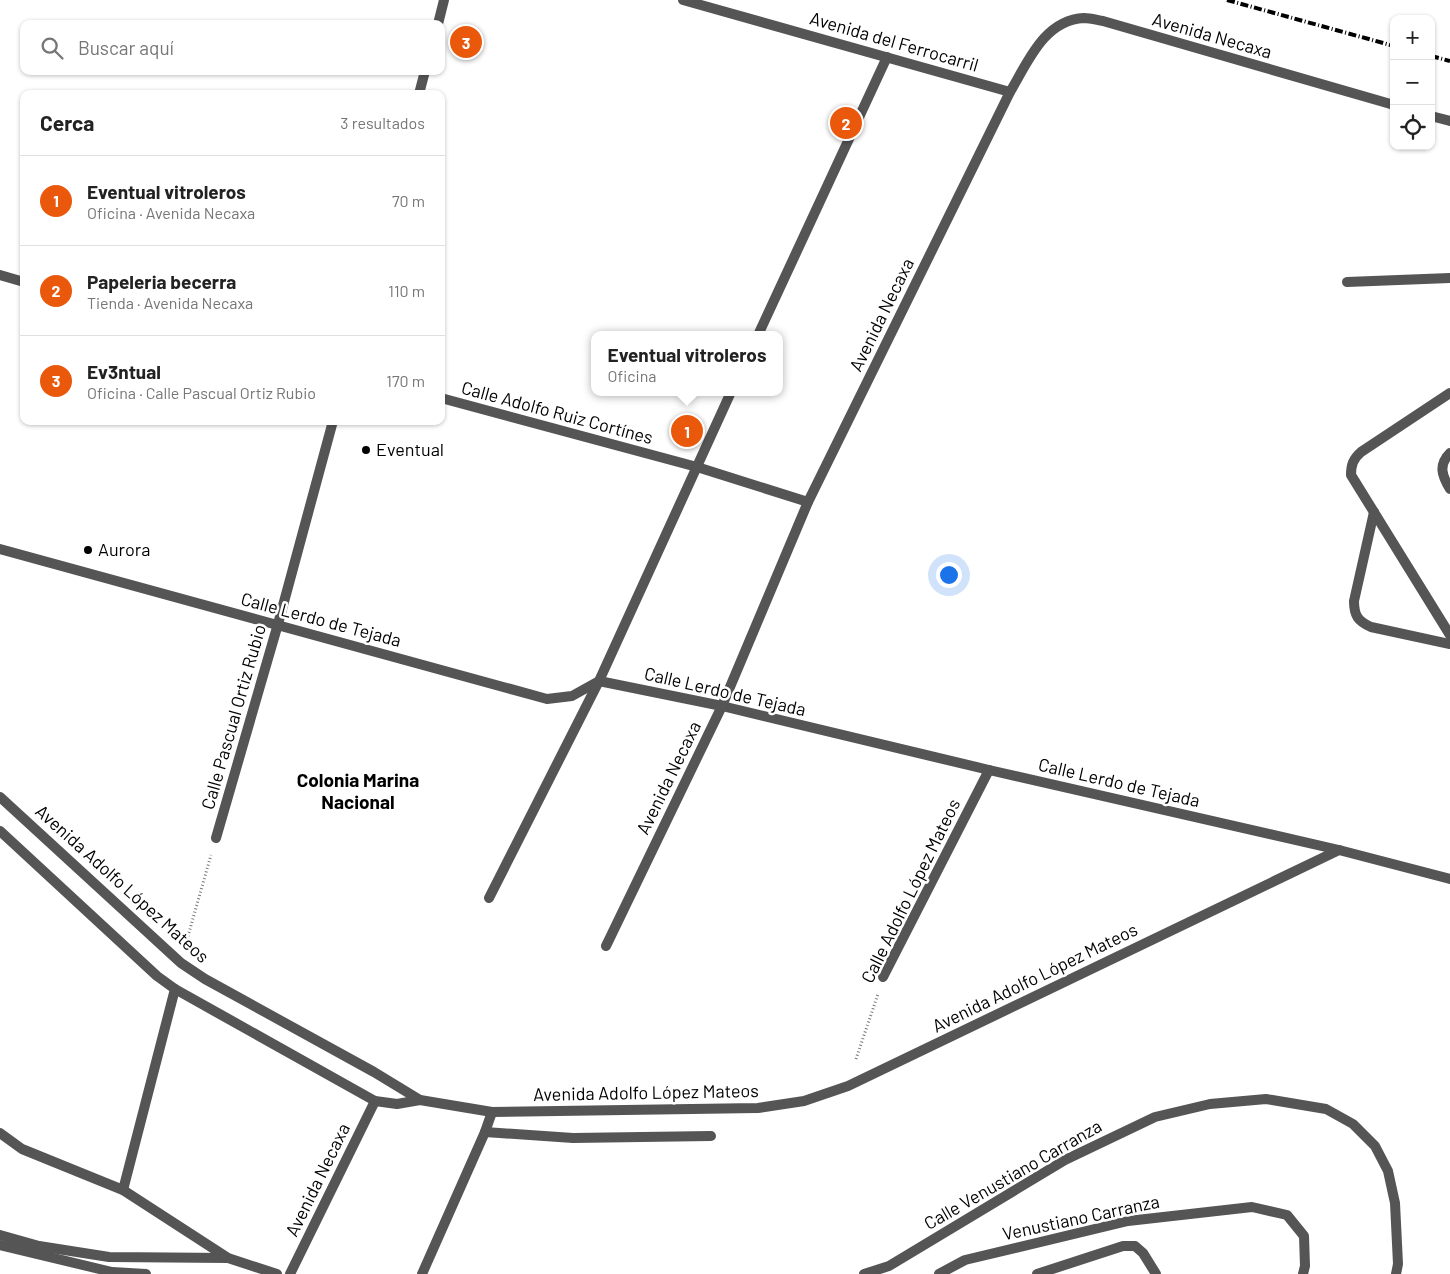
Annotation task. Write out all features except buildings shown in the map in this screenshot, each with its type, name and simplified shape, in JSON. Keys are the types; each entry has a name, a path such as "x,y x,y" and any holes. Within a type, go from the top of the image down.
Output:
{"street":[{"path":"439,20 444,0"},
{"name":"Avenida del Ferrocarril","path":"683,0 1010,92"},
{"name":"Avenida Necaxa","path":"606,946 722,706 808,502 1010,92 1037,46 1050,31 1065,21 1085,18 1112,24 1390,104"},
{"path":"760,331 887,57"},
{"path":"421,90 424,75"},
{"path":"1435,117 1450,121"},
{"path":"0,275 20,281"},
{"path":"1347,282 1450,278"},
{"path":"1450,393 1361,452 1354,458 1351,466 1351,475 1450,635"},
{"path":"489,898 599,681 729,396"},
{"name":"Calle Adolfo Ruiz Cortínes","path":"445,399 697,467 808,502"},
{"name":"Calle Pascual Ortiz Rubio","path":"216,838 278,624 332,425"},
{"path":"1450,453 1442,465 1442,473 1450,488"},
{"path":"1374,512 1354,601 1354,610 1357,618 1363,624 1371,627 1450,644"},
{"name":"Calle Lerdo de Tejada","path":"0,549 547,699 572,696 599,681 722,706 989,770 1339,850 1450,879"},
{"name":"Calle Adolfo López Mateos","path":"883,977 989,770"},
{"name":"Avenida Adolfo López Mateos","path":"0,798 181,963 205,979 374,1072 420,1100 492,1112 758,1108 804,1101 848,1086 1339,850"},
{"path":"0,831 157,976 175,989 376,1101 397,1104 420,1100"},
{"path":"123,1190 175,989"},
{"name":"Calle Venustiano Carranza","path":"864,1274 889,1266 1065,1160 1155,1117 1210,1104 1266,1098 1326,1109 1352,1124 1375,1146 1388,1171 1395,1203 1397,1269"},
{"name":"Avenida Necaxa","path":"290,1274 376,1101"},
{"path":"422,1274 485,1132 492,1112"},
{"path":"485,1132 573,1138 711,1136"},
{"path":"0,1133 22,1150 123,1190 228,1258 277,1274"},
{"name":"Venustiano Carranza","path":"939,1274 965,1260 1128,1221 1252,1207 1287,1215 1304,1236 1305,1266 1303,1274"},
{"path":"0,1235 39,1246 109,1258 228,1258"},
{"path":"0,1245 112,1272 146,1274"},
{"name":"Venustiano Carranza","path":"1036,1274 1123,1246 1135,1246 1143,1253 1156,1274"}],"path":[{"path":"181,963 216,838"},
{"name":"Calle Adolfo López Mateos","path":"848,1086 883,977"}],"railway":[{"path":"1227,0 1390,45"},
{"path":"1435,57 1450,61"}],"place":[{"name":"Ev3ntual","path":"466,42"},
{"name":"Papeleria becerra","path":"846,123"},
{"name":"Eventual vitroleros","path":"687,431"},
{"name":"Eventual","path":"366,450"},
{"name":"Aurora","path":"88,550"}],"district":[{"name":"Colonia Marina Nacional","path":"358,791"}]}
